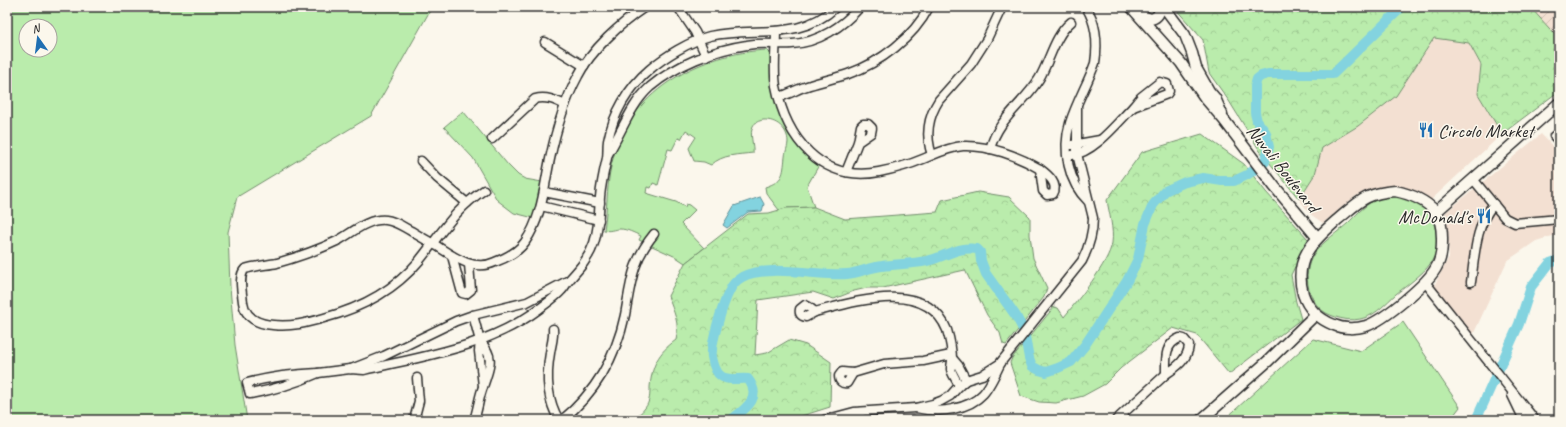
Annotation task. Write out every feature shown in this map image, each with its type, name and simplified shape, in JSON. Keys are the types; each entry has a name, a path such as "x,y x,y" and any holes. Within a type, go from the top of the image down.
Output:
{"main road":[{"path":"1133,9 1151,19 1157,17 1159,7"},
{"name":"Nuvali Boulevard","path":"1164,7 1185,34 1196,68 1209,91 1215,98 1224,120"},
{"name":"Nuvali Boulevard","path":"1133,9 1181,62 1205,98 1224,120 1274,186 1317,237"},
{"path":"1436,212 1559,103"},
{"path":"1395,191 1409,194 1421,200 1436,212 1441,230 1442,252 1437,267 1425,282 1380,320 1366,326 1348,328 1336,326 1315,315 1305,298 1300,276 1304,257 1317,237 1364,198 1380,192 1395,191"},
{"path":"1201,420 1285,346 1315,315"}],"street":[{"path":"484,190 466,202 448,222 432,243 418,262 399,281 376,297 345,312 304,324 282,326 259,323 248,315 244,307 241,276 245,269 310,253 338,240 372,221 394,221 432,243 452,256 469,264 477,265 494,263 518,250 528,237 541,206 551,156 565,105 579,74 614,31 645,7"},
{"path":"678,7 691,25 706,56"},
{"path":"350,369 390,353 456,321 473,315 528,302 570,279 578,272 589,255 596,236 607,154 607,143 614,120 625,99 639,80 667,56 710,36 802,28 821,19 836,7"},
{"path":"607,154 642,95 668,74 690,62 706,56 746,45 794,44 811,41 837,27 860,7"},
{"path":"779,97 789,95 808,85 849,74 876,60 891,50 908,35 922,19 929,7"},
{"path":"932,155 928,134 930,120 935,106 961,76 979,51 1002,7"},
{"path":"1086,7 1091,15 1096,31 1095,63 1070,122 1067,145 1074,182 1078,190 1088,201"},
{"path":"990,149 992,139 1000,125 1033,88 1045,68 1057,39 1071,22"},
{"path":"776,31 775,72 779,97 787,120 810,154 826,166 834,170 857,174 878,172 908,164 961,146 980,147 1018,157 1040,169"},
{"path":"545,42 584,66"},
{"path":"492,139 535,99 544,97 565,105"},
{"path":"824,420 854,412 872,410 916,408 935,411 968,406 980,398 989,387 1001,362 1078,267 1086,254 1092,236 1093,218 1077,154 1077,107"},
{"path":"1068,155 1077,154 1089,149 1133,107"},
{"path":"1067,145 1100,140"},
{"path":"846,172 858,142"},
{"path":"421,161 437,178 466,202"},
{"path":"1472,179 1505,218 1515,223 1559,219"},
{"path":"544,192 600,203"},
{"path":"1471,282 1478,233 1486,213 1494,204"},
{"path":"541,206 599,220"},
{"path":"553,329 553,340 548,364 548,387 552,404 561,420 583,402 608,366 614,353 625,316 629,289 635,265 646,244 654,234"},
{"path":"452,256 462,293 466,294 471,290 469,264"},
{"path":"318,373 303,380 250,394 248,382 262,379 350,369 364,370 480,341 506,330 535,312 562,291 570,279"},
{"path":"1425,282 1535,420"},
{"path":"815,312 872,299 897,298 918,302 932,310 945,325 950,341 951,368 959,386"},
{"path":"473,315 480,341 487,349 490,362 488,376 483,386 474,420"},
{"path":"853,373 884,364 924,362 951,356"},
{"path":"951,356 966,380"},
{"path":"916,408 942,401 950,396 966,380 982,375 1001,362"},
{"path":"1116,420 1166,374"},
{"path":"982,375 988,378 990,382 989,387"},
{"path":"414,420 419,401 417,378"},
{"path":"1504,381 1524,420"},
{"path":"950,396 949,405 953,409"},
{"path":"848,420 872,410"}],"shaded area":[{"path":"1530,7 1559,7 1559,39"},
{"name":"Circolo Market","path":"1434,38 1469,43 1481,65 1478,94 1502,134 1430,201 1415,192 1400,187 1384,187 1356,196 1323,223 1310,214 1299,199 1315,174 1322,148 1358,126 1396,96"},
{"path":"1541,134 1559,153 1559,234 1536,241 1507,261 1473,335 1434,286 1449,257 1448,231 1444,214"}],"green space":[{"path":"7,7 432,7 371,116 237,197 228,232 230,287 235,345 247,420 7,420"},
{"path":"1174,7 1530,7 1559,39 1559,91 1502,134 1478,94 1481,65 1469,43 1434,38 1396,96 1358,126 1322,148 1315,174 1299,199 1260,151 1229,101 1209,73 1203,40"},
{"path":"767,50 771,54 773,86 779,112 805,153 819,165 807,186 814,207 786,208 779,210 766,193 765,187 776,182 783,172 788,142 784,129 777,123 763,120 755,124 752,129 753,153 726,157 711,165 704,162 694,161 689,148 696,137 686,130 681,139 678,138 672,150 668,149 658,185 653,183 651,188 647,187 646,193 676,202 685,207 686,204 689,205 695,210 681,224 704,248 685,263 676,257 639,240 641,236 630,231 620,229 608,231 604,230 611,164 623,132 637,111 654,94 673,79 695,67 718,58"},
{"path":"463,111 518,175 525,179 542,182 534,218 514,213 497,200 473,158 444,127"},
{"path":"1202,134 1244,164 1266,192 1308,239 1291,275 1301,319 1229,374 1197,335 1173,328 1121,368 1105,384 1083,396 1056,403 1039,402 1021,396 1010,363 1012,358 1054,307 1058,308 1064,317 1099,271 1110,251 1112,243 1112,227 1107,200 1142,152"},
{"path":"978,192 1009,197 1030,217 1030,235 1033,258 1047,288 1044,297 1006,345 1003,344 1000,333 987,315 965,270 883,288 867,288 854,291 834,299 813,292 758,300 755,355 767,353 789,340 806,345 831,362 830,407 789,420 631,420 642,412 647,406 654,366 660,355 676,340 677,323 668,296 685,263 748,214 769,213 786,208 814,207 845,219 937,212 942,200"},
{"path":"1397,196 1416,203 1422,207 1432,219 1435,226 1437,242 1434,257 1430,264 1419,276 1381,308 1369,316 1350,320 1335,317 1326,313 1319,308 1310,293 1307,275 1311,258 1323,244 1370,203 1379,199"},
{"path":"1403,322 1460,407 1450,420 1224,420 1313,339 1361,351"}],"water":[{"path":"760,197 764,204 762,211 748,212 727,228 723,225 734,206"}],"waterway":[{"path":"731,420 742,412 750,402 754,392 748,379 724,378 719,375 712,359 713,343 721,313 731,288 740,278 752,273 765,271 793,271 847,274 878,267 927,261 957,250 970,248 977,249 980,252 981,261 986,274 1016,316 1024,331 1032,366 1046,372 1071,362 1085,345 1127,281 1138,259 1145,224 1153,205 1165,191 1185,182 1203,178 1234,181 1247,175 1265,162 1269,147 1266,133 1257,121 1255,113 1255,86 1257,79 1268,74 1333,74 1402,7"},
{"path":"1476,420 1519,324 1531,287 1550,263 1559,260"}],"place":[{"name":"Circolo Market","path":"1426,130"},
{"name":"McDonald's","path":"1484,216"}]}
